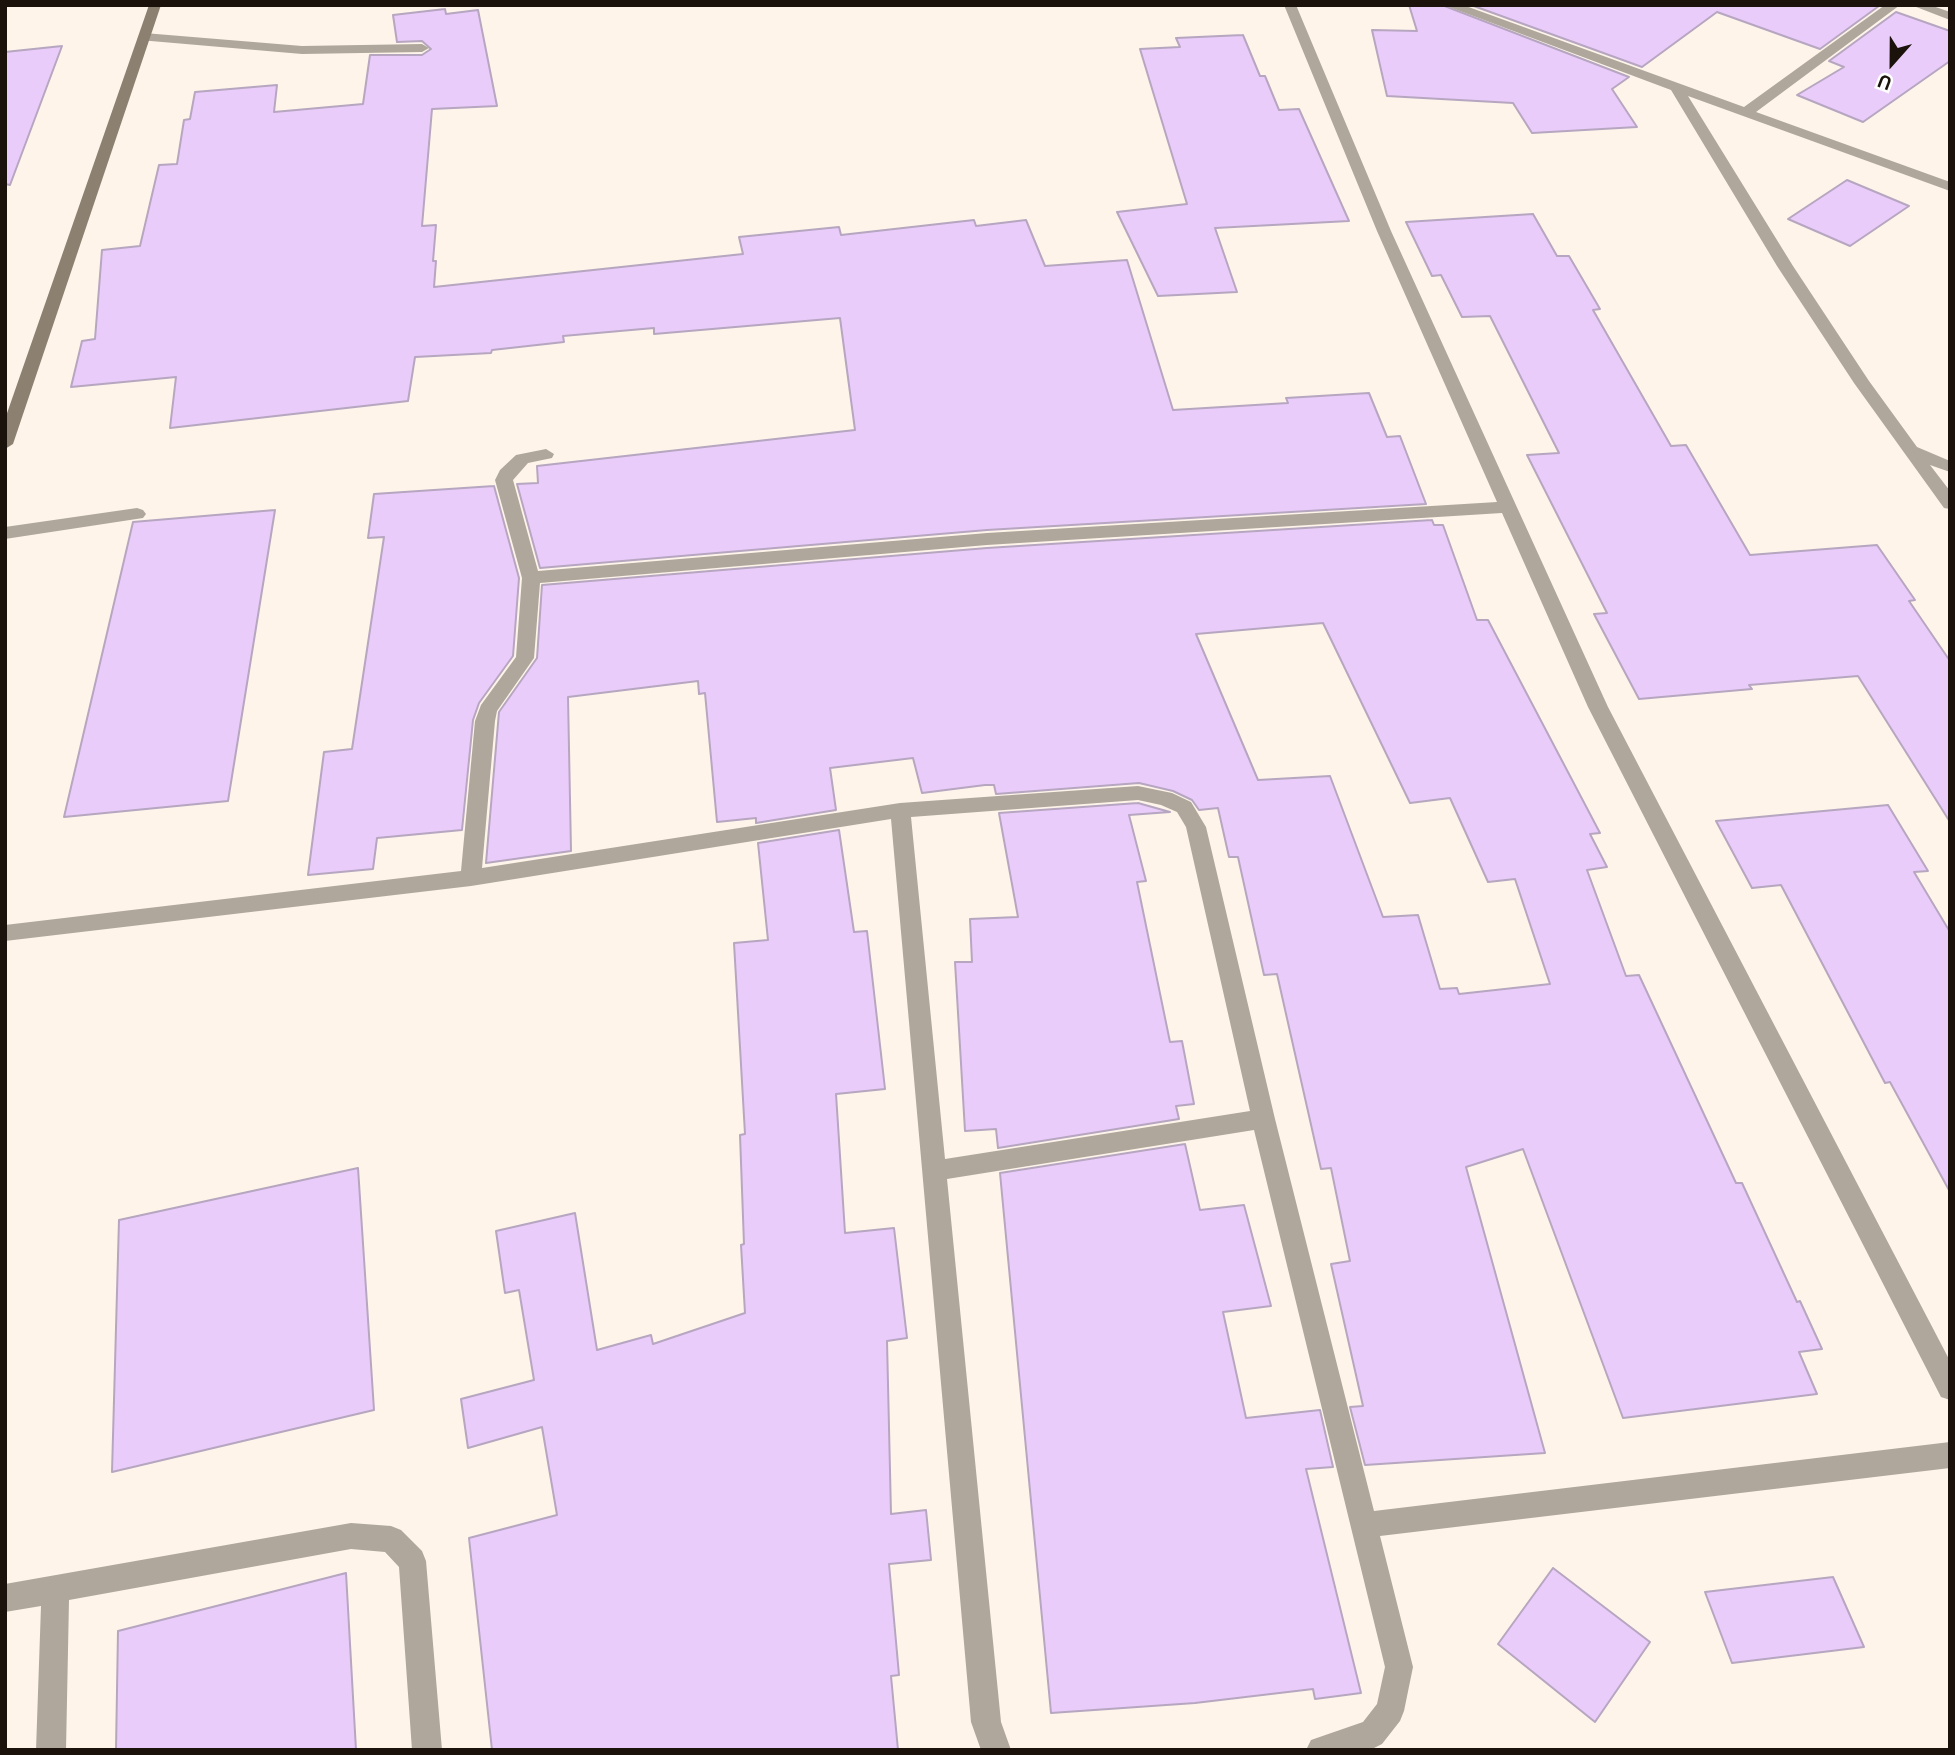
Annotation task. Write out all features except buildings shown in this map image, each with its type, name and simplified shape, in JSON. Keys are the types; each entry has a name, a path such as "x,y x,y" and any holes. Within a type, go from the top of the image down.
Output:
{"main road":[{"path":"5,444 155,5"}],"street":[{"path":"1290,5 1384,231 1598,707 1950,1388"},
{"path":"1450,5 1950,187"},
{"path":"1745,113 1894,5"},
{"path":"1917,5 1950,16"},
{"path":"144,37 302,50 422,48"},
{"path":"1676,88 1785,267 1950,504"},
{"path":"1911,450 1950,467"},
{"path":"471,878 485,721 488,710 525,658 531,578 504,480 515,464 546,454"},
{"path":"531,578 987,539 1506,507"},
{"path":"5,533 137,514"},
{"path":"5,933 471,878 900,810 1138,793 1165,798 1184,807 1196,827 1263,1119 1399,1667 1390,1711 1372,1734 1321,1750"},
{"path":"900,810 986,1722 996,1750"},
{"path":"934,1171 1263,1119"},
{"path":"1364,1525 1950,1455"},
{"path":"5,1598 351,1536 391,1539 412,1561 427,1750"},
{"path":"51,1750 55,1588"}]}
